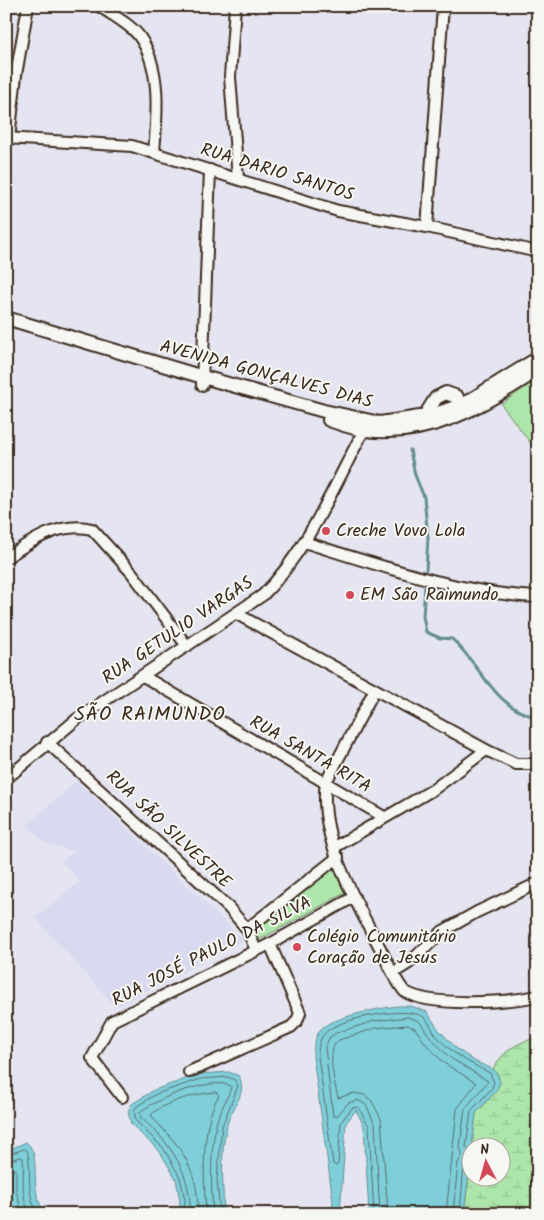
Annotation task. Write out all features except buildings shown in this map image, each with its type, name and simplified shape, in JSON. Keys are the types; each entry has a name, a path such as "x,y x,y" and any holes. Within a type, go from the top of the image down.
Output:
{"main road":[{"name":"AVENIDA GONÇALVES DIAS","path":"6,318 364,430 400,431 425,422"},
{"name":"AVENIDA GONÇALVES DIAS","path":"6,328 203,381 380,423 404,420 425,422 450,420 472,410 538,370"},
{"path":"458,406 488,390 538,358"},
{"path":"442,394 454,395 459,401 454,415 425,422 436,398 442,394"},
{"path":"364,430 371,425 391,425 404,420"}],"street":[{"path":"8,139 16,75 28,6"},
{"path":"99,6 138,34 149,52 157,111 154,152"},
{"path":"234,6 230,77 238,178"},
{"path":"427,227 443,6"},
{"name":"RUA DARIO SANTOS","path":"8,139 116,144 154,152 338,211 427,227 538,252"},
{"path":"203,381 210,170"},
{"name":"RUA GETULIO VARGAS","path":"6,778 48,742 113,694 237,614 263,595 282,576 304,542 364,430"},
{"path":"6,558 33,540 52,532 70,527 92,529 132,573 187,646"},
{"path":"304,542 394,570 449,583 538,597"},
{"path":"237,614 374,691 486,750 516,764 538,764"},
{"name":"RUA SANTA RITA","path":"143,676 384,817"},
{"path":"374,691 326,782 325,806 336,852 354,897 393,973 408,994 428,998 494,1002 538,996"},
{"name":"RUA SÃO SILVESTRE","path":"48,742 228,907 247,929 256,950"},
{"name":"RUA JOSÉ PAULO DA SILVA","path":"247,929 336,852 384,817 434,788 486,750"},
{"path":"393,973 409,964 443,931 477,912 538,883"},
{"name":"RUA JOSÉ PAULO DA SILVA","path":"122,1097 92,1058 112,1021 270,944 354,897"},
{"path":"189,1072 291,1027 297,1021 300,1013 270,944"}],"shaded area":[{"path":"77,781 244,940 116,1007 35,918 80,881 61,861 74,852 45,843 27,825"}],"green space":[{"path":"538,379 538,453 501,404"},
{"path":"333,868 345,893 259,940 253,930"},
{"path":"538,1038 538,1214 464,1214 467,1188 512,1188 512,1138 473,1138 476,1113 496,1091 498,1075 493,1069 506,1052 524,1042"}],"water":[{"path":"411,1006 427,1012 439,1030 457,1049 476,1062 493,1069 498,1075 500,1083 496,1091 476,1113 473,1138 462,1138 462,1188 467,1188 464,1214 369,1214 364,1126 356,1110 346,1123 340,1214 331,1214 333,1201 313,1056 314,1046 320,1030 326,1025 345,1017 380,1009"},
{"path":"229,1072 239,1076 241,1089 238,1101 227,1125 223,1147 224,1214 179,1214 180,1201 176,1179 160,1152 131,1124 128,1111 132,1104 154,1090 200,1074"},
{"path":"26,1142 34,1156 37,1194 46,1214 6,1214 6,1151"}],"waterway":[{"path":"410,450 415,475 424,497 428,538 426,570"},
{"path":"425,586 423,616 426,632 440,638 452,639 500,697 524,713 538,717"}],"place":[{"name":"Creche Vovo Lola","path":"326,531"},
{"name":"EM São Raimundo","path":"350,595"},
{"name":"Colégio Comunitário Coração de Jesus","path":"297,947"}],"district":[{"name":"SÃO RAIMUNDO","path":"150,715"}]}
